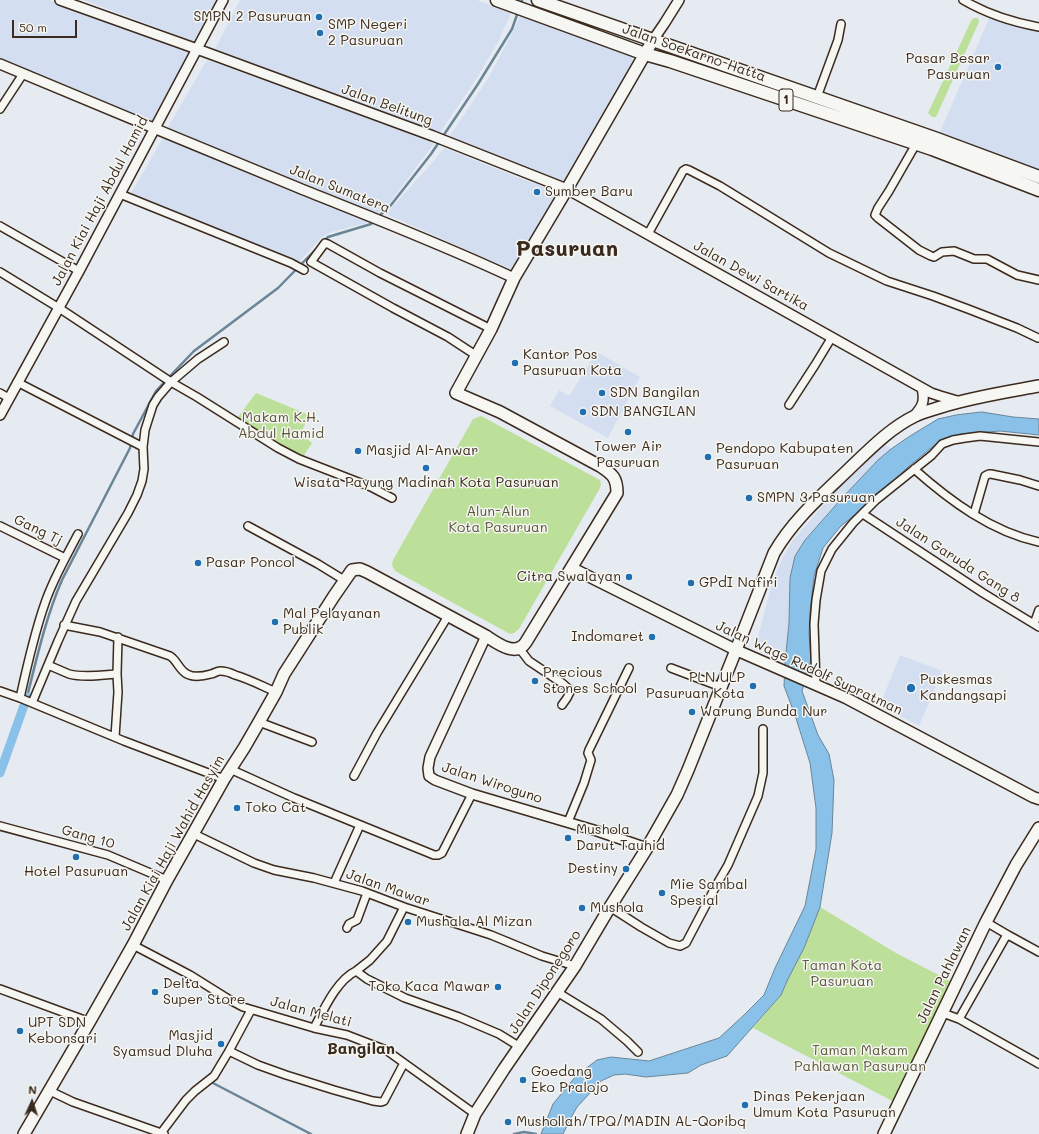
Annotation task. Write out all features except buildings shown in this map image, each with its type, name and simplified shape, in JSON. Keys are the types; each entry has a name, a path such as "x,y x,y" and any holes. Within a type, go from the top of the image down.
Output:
{"highway":[{"name":"Jalan Soekarno-Hatta","path":"498,0 645,54 670,61 916,144 1039,190"},
{"name":"Jalan Soekarno-Hatta","path":"538,0 937,139 1039,177"}],"main road":[{"path":"448,616 509,649 523,646 617,493 615,479 600,466 500,412 456,393 491,329 514,278 653,40"},
{"name":"Jalan Diponegoro","path":"467,1133 476,1114 575,966 647,848 677,795 774,553 779,544 812,505 857,462 883,438 914,416 957,401 1039,386"},
{"name":"Jalan Wage Rudolf Supratman","path":"572,568 736,650 846,698 1037,800"},
{"name":"Jalan Kiai Haji Wahid Hasyim","path":"24,1134 90,1022 224,779 244,748 276,692 284,674 344,580 352,570 360,569 367,572 448,616"},
{"name":"Jalan Pahlawan","path":"884,1134 986,922 1016,865 1037,830"}],"street":[{"name":"Jalan Belitung","path":"60,0 433,136 567,189"},
{"name":"Jalan Kiai Haji Abdul Hamid","path":"0,415 79,271 223,0"},
{"path":"653,40 679,0"},
{"path":"963,0 994,16 1025,25 1039,27"},
{"path":"817,97 838,40 841,24"},
{"name":"Jalan Sumatera","path":"0,64 154,129 386,222 476,260 514,278"},
{"path":"0,109 23,74"},
{"path":"916,144 875,215 919,250 931,256 934,257 942,252 954,251 974,259 987,259 1017,275 1039,280"},
{"path":"648,234 683,171 686,169 720,186 829,253 887,281 961,306 1038,338"},
{"name":"Jalan Dewi Sartika","path":"567,189 922,388 940,396 957,401"},
{"path":"120,194 303,269"},
{"path":"0,226 79,271"},
{"path":"477,356 448,337 311,262 325,244 328,244 380,273 491,329"},
{"path":"0,272 59,308 169,381 198,397 278,448 299,459 371,487 392,498"},
{"path":"789,406 832,337"},
{"path":"32,703 64,625 76,601 137,495 144,469 143,447 145,430 153,406 169,381 224,342"},
{"path":"17,382 143,447"},
{"path":"914,416 920,409 924,400 922,388"},
{"path":"0,393 9,398"},
{"path":"813,684 814,624 821,571 832,549 853,523 876,500 932,455 942,444 953,440 980,436 1039,442"},
{"path":"914,469 944,494 974,514 1007,532 1039,542"},
{"path":"974,514 985,476 987,475 991,474 1020,480 1039,486"},
{"name":"Jalan Garuda Gang 8","path":"863,514 1036,626"},
{"name":"Gang Tj","path":"0,526 65,558"},
{"path":"248,526 344,580"},
{"path":"20,698 30,653 44,604 58,572 78,534"},
{"path":"1036,626 1039,610"},
{"path":"354,776 377,733 448,616"},
{"path":"64,625 118,637 172,658 183,672 187,674 198,677 216,671 227,672 251,680 276,692"},
{"name":"Jalan Wiroguno","path":"486,636 430,758 428,768 430,778 472,794 568,822 647,848"},
{"path":"115,738 118,692 118,637"},
{"path":"518,648 529,661 570,690 562,705"},
{"path":"48,665 68,674 75,675 91,676 117,674"},
{"path":"568,822 584,783 591,760 588,753 589,750 629,668"},
{"path":"671,668 721,687"},
{"path":"0,691 115,738 224,779"},
{"path":"259,722 312,742"},
{"path":"610,907 669,943 680,946 686,943 728,865 758,796 763,773 763,729"},
{"path":"230,769 294,798 434,855 440,854 472,794"},
{"path":"334,883 360,825"},
{"name":"Gang 10","path":"0,826 108,855 168,880"},
{"name":"Jalan Mawar","path":"194,834 254,863 274,870 334,883 367,893 404,907 491,935 542,956 575,966"},
{"path":"347,928 349,924 357,920 367,893"},
{"path":"314,1028 331,997 339,986 351,974 370,960 387,941 404,907"},
{"path":"986,922 1039,952"},
{"path":"959,1019 1008,935"},
{"name":"Jalan Melati","path":"133,945 190,975 230,1000 251,1010 314,1028 347,1035 386,1050 476,1114"},
{"path":"358,969 367,979 405,998 459,1017 499,1034 520,1047"},
{"path":"0,989 90,1022"},
{"path":"557,992 601,1020 638,1052"},
{"path":"50,1091 73,1102 163,1133 186,1100 214,1076 251,1010"},
{"path":"943,1013 959,1019 1039,1064"},
{"path":"229,1051 258,1065 286,1075 372,1101 381,1102 384,1101 404,1063"}],"shaded area":[{"path":"1,0 49,0 198,55 159,127 0,60"},
{"path":"84,0 226,0 203,45"},
{"path":"240,0 477,0 511,13 498,42 475,81 439,134 215,49"},
{"path":"524,14 628,51 634,62 568,181 559,181 449,137 489,77 519,18"},
{"path":"991,14 1039,28 1039,176 937,139"},
{"path":"207,60 435,142 391,201 376,215 167,129"},
{"path":"163,138 371,220 370,222 331,232 322,237 297,264 130,195"},
{"path":"444,148 522,179 555,190 557,196 515,271 386,214"},
{"name":"SDN Bangilan","path":"597,352 640,377 608,438 550,406 559,390 569,396"},
{"path":"883,443 891,449 878,460 841,498 805,539 795,556 790,578 789,623 785,657 756,644 773,580 783,557 793,540 835,492"},
{"name":"Puskesmas Kandangsapi","path":"900,655 942,671 919,726 880,705"}],"green space":[{"path":"978,18 979,22 936,117 932,117 928,113 972,19"},
{"name":"Makam K.H. Abdul Hamid","path":"256,393 309,415 302,431 308,433 307,439 312,443 301,460 235,421"},
{"name":"Alun-Alun Kota Pasuruan","path":"481,416 600,480 601,484 519,629 510,634 395,571 392,565 393,560 473,419"},
{"name":"Taman Kota Pasuruan","path":"820,907 896,953 956,984 896,1103 753,1028 781,995 804,948"}],"water":[{"path":"982,412 1039,419 1039,435 1000,431 961,434 941,440 840,527 823,548 814,576 809,634 811,660 802,691 818,735 829,754 834,780 832,833 820,907 804,948 781,995 727,1056 701,1065 688,1073 646,1077 625,1074 614,1075 601,1081 577,1107 563,1134 541,1134 553,1104 576,1076 597,1060 611,1057 649,1061 719,1038 764,995 775,968 805,906 816,849 816,808 810,763 784,686 789,623 790,578 795,556 805,540 842,498 878,460 891,449 938,419"}],"waterway":[{"path":"520,6 522,0"},
{"path":"378,217 391,205 431,154 478,84 512,29 518,12"},
{"path":"323,242 328,237 371,224 375,221"},
{"path":"27,697 38,652 56,594 130,448 133,434 156,391 194,351 278,288 320,245"},
{"path":"0,773 27,697"},
{"path":"211,1082 311,1134"},
{"path":"514,1134 524,1132 536,1134"}],"place":[{"name":"SMPN 2 Pasuruan","path":"319,17"},
{"name":"SMP Negeri 2 Pasuruan","path":"320,33"},
{"name":"Pasar Besar Pasuruan","path":"998,67"},
{"name":"Sumber Baru","path":"537,192"},
{"name":"Kantor Pos Pasuruan Kota","path":"515,363"},
{"name":"SDN Bangilan","path":"602,393"},
{"name":"SDN BANGILAN","path":"583,412"},
{"name":"Tower Air Pasuruan","path":"628,432"},
{"name":"Masjid Al-Anwar","path":"358,451"},
{"name":"Pendopo Kabupaten Pasuruan","path":"708,457"},
{"name":"Wisata Payung Madinah Kota Pasuruan","path":"426,468"},
{"name":"SMPN 3 Pasuruan","path":"749,498"},
{"name":"Pasar Poncol","path":"198,563"},
{"name":"Citra Swalayan","path":"629,577"},
{"name":"GPdI Nafiri","path":"691,583"},
{"name":"Mal Pelayanan Publik","path":"275,622"},
{"name":"Indomaret","path":"652,637"},
{"name":"Precious Stones School","path":"535,681"},
{"name":"PLN ULP Pasuruan Kota","path":"753,686"},
{"name":"Puskesmas Kandangsapi","path":"911,688"},
{"name":"Warung Bunda Nur","path":"692,712"},
{"name":"Toko Cat","path":"237,808"},
{"name":"Mushola Darut Tauhid","path":"568,838"},
{"name":"Hotel Pasuruan","path":"76,857"},
{"name":"Destiny","path":"626,869"},
{"name":"Mie Sambal Spesial","path":"662,893"},
{"name":"Mushola","path":"582,908"},
{"name":"Mushala Al Mizan","path":"408,922"},
{"name":"Toko Kaca Mawar","path":"498,987"},
{"name":"Delta Super Store","path":"155,992"},
{"name":"UPT SDN Kebonsari","path":"20,1031"},
{"name":"Masjid Syamsud Dluha","path":"221,1044"},
{"name":"Goedang Eko Pralojo","path":"523,1080"},
{"name":"Dinas Pekerjaan Umum Kota Pasuruan","path":"745,1105"},
{"name":"Mushollah/TPQ/MADIN AL-Qoribq","path":"508,1122"}],"district":[{"name":"Pasuruan","path":"567,249"},
{"name":"Bangilan","path":"361,1049"}],"park label":[{"name":"Taman Makam Pahlawan Pasuruan","path":"860,1060"}]}
